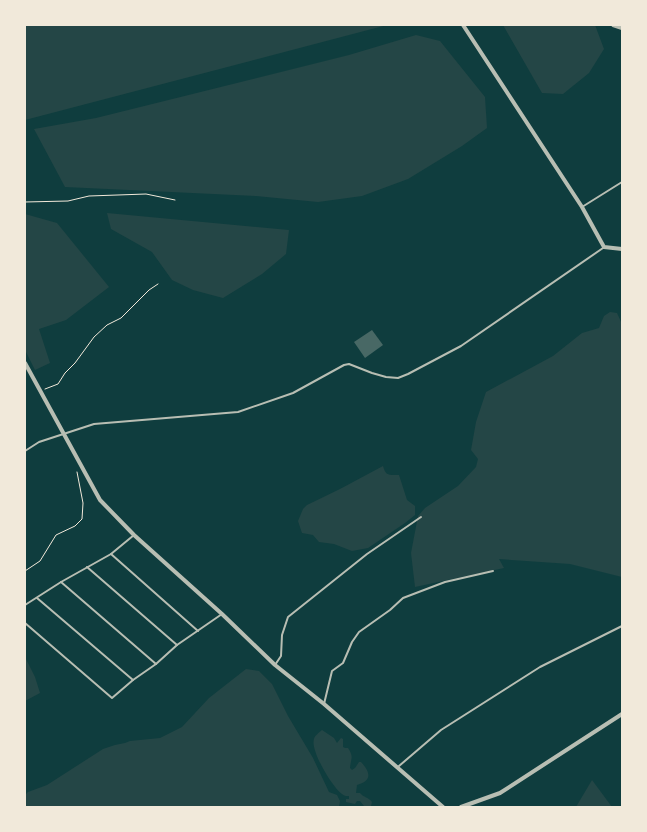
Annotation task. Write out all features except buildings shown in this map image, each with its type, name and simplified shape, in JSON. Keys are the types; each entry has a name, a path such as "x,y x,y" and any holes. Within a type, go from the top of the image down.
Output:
{"street":[{"path":"463,25 582,207 604,247 622,250"},
{"path":"613,25 622,28"},
{"path":"25,363 100,500 134,535 222,614 275,665 324,704 443,807"},
{"path":"460,807 500,793 622,714"}],"lane":[{"path":"582,207 622,182"},
{"path":"25,451 39,442 94,424 238,412 293,393 349,364 386,377 398,378 462,346 604,247"},
{"path":"275,665 281,656 282,635 288,617 367,554 421,517"},
{"path":"25,606 61,582 111,554 134,535"},
{"path":"111,554 198,631"},
{"path":"88,567 177,645"},
{"path":"324,704 332,671 343,663 352,642 359,632 390,610 403,598 445,582 493,571"},
{"path":"61,582 156,664"},
{"path":"37,598 133,680"},
{"path":"25,623 112,698 177,645 222,614"},
{"path":"397,768 441,730 482,704 540,668 622,626"}],"path":[{"path":"25,202 68,201 89,196 146,194 175,200"},
{"path":"40,390 58,384 94,337 106,325 121,318 148,290 158,284"},
{"path":"25,571 40,561 56,536 82,519 83,503 77,470"}],"shaded area":[{"path":"25,25 387,25 25,120"},
{"path":"503,25 595,25 604,49 589,73 563,94 542,93"},
{"path":"416,35 440,41 485,97 487,128 462,146 408,179 362,196 318,202 256,196 65,187 34,129 96,118 349,55"},
{"path":"107,213 289,230 286,254 262,274 223,298 193,290 172,280 152,252 111,229"},
{"path":"25,214 57,223 109,287 66,320 39,329 50,363 35,370 25,350"},
{"path":"610,312 617,313 622,324 622,577 570,564 499,559 504,568 415,587 411,553 418,516 425,508 458,486 476,467 478,459 471,450 476,422 486,392 553,356 582,333 599,328 604,316"},
{"path":"383,466 388,474 399,475 407,500 415,506 415,515 368,548 352,551 334,544 319,542 313,535 302,533 298,521 303,509 307,505"},
{"path":"25,657 35,677 40,693 25,701"},
{"path":"246,669 259,671 272,684 288,716 313,758 329,792 337,795 340,801 339,807 25,807 25,795 28,792 47,785 103,749 130,741 160,738 182,727 209,698"},
{"path":"322,730 334,738 337,743 341,738 343,739 343,747 348,748 351,754 350,768 352,770 361,762 368,772 366,781 357,785 356,793 360,793 370,800 372,802 371,806 364,806 360,801 357,801 355,804 346,802 349,796 342,794 328,776 318,759 314,744 316,735"},
{"path":"592,780 612,807 576,807"}]}
